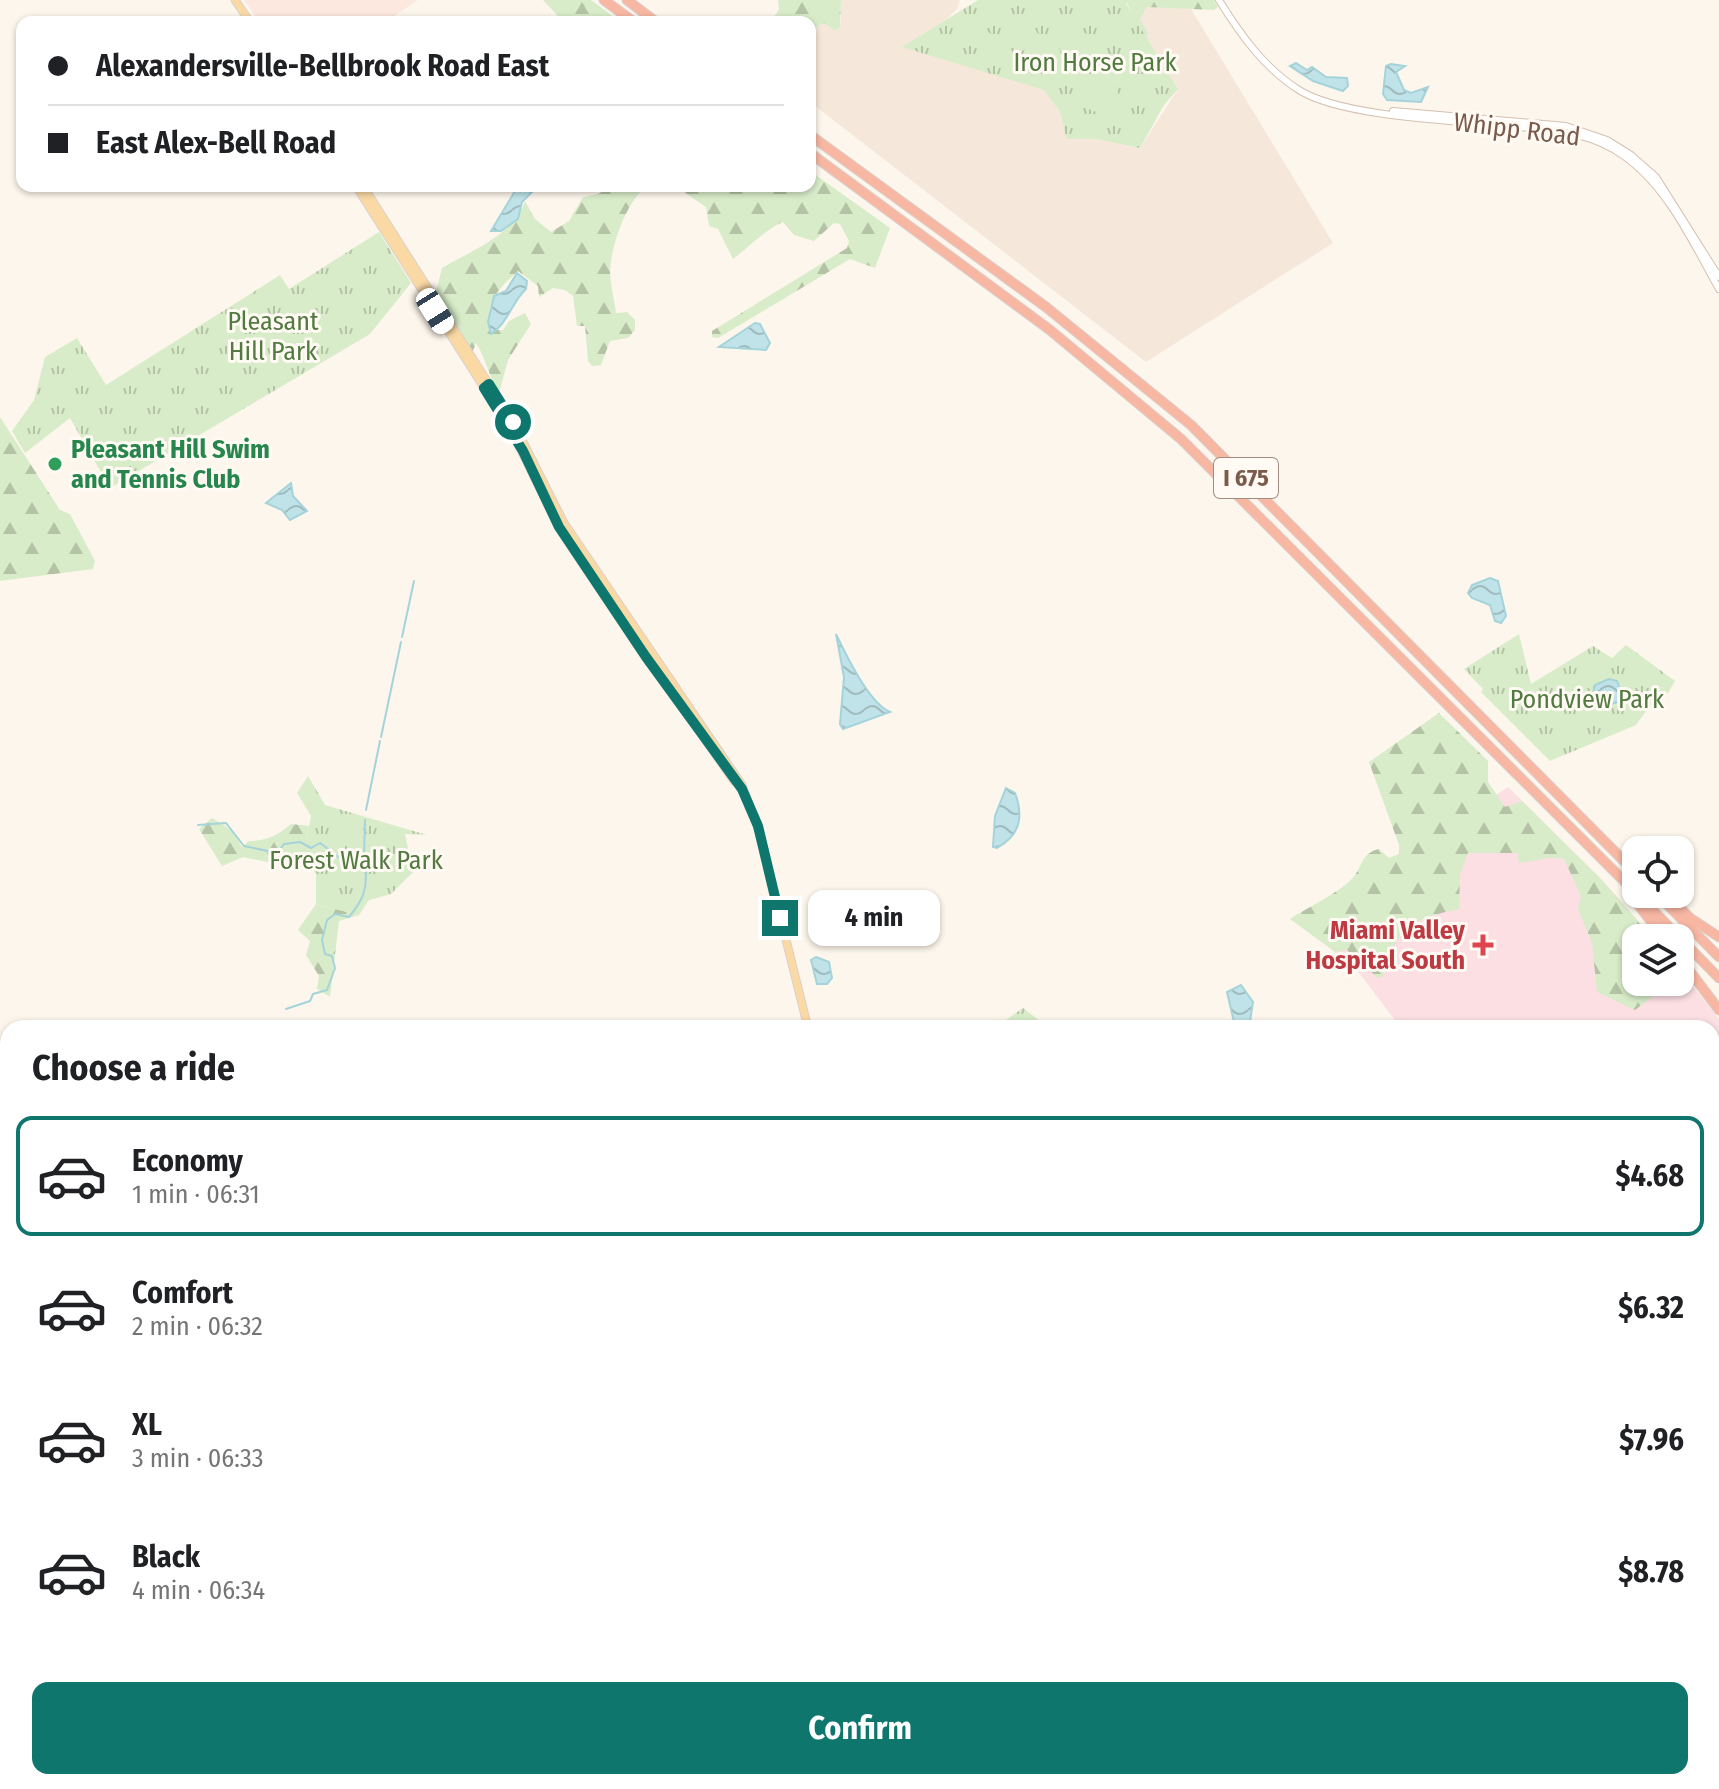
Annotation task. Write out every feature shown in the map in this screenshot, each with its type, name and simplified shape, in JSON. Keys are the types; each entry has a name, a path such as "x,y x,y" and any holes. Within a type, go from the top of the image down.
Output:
{"highway":[{"path":"604,0 626,16"},
{"path":"627,0 648,16"},
{"name":"I 675","path":"816,139 1046,307 1191,425 1622,859"},
{"name":"I 675","path":"816,157 1050,330 1181,439 1622,880"},
{"path":"1576,811 1622,852"},
{"path":"1592,849 1653,924"},
{"name":"I 675","path":"1650,908 1719,978"},
{"path":"1671,908 1719,957"},
{"path":"1680,908 1719,937"},
{"path":"1694,977 1719,1010"}],"main road":[{"name":"Whipp Road","path":"1223,2 1256,53 1295,87 1325,102 1385,112 1574,133 1613,148 1655,184 1719,289"},
{"name":"Whipp Road","path":"1385,112 1415,111 1566,126 1607,140 1631,155 1656,177 1719,277"},
{"path":"360,192 387,228"},
{"path":"366,192 487,386 523,451 554,519 742,789 759,831 806,1020"}],"shaded area":[{"path":"244,0 418,0 394,16 255,16"},
{"path":"841,0 960,0 957,9 947,19 903,47 1045,90 1060,112 1066,139 1095,139 1140,148 1178,89 1147,38 1140,18 1147,7 1156,5 1191,9 1333,243 1146,362 816,107 816,27 824,23 835,31 841,23"},
{"name":"Miami Valley Hospital South","path":"1508,787 1602,880 1622,903 1622,908 1627,908 1641,924 1622,924 1622,996 1694,996 1694,988 1719,1020 1395,1020 1360,974 1301,923"}],"green space":[{"path":"543,0 591,0 613,16 556,16"},
{"path":"778,0 841,0 840,27 835,31 824,23 816,27 816,16 775,16 779,9"},
{"name":"Iron Horse Park","path":"978,0 1124,0 1178,89 1164,105 1140,148 1095,139 1066,139 1060,112 1044,90 902,47"},
{"path":"1107,0 1214,0 1218,7 1214,10 1147,7 1140,19 1148,33 1145,41 1127,3 1121,6"},
{"path":"977,23 1011,50 1002,62 968,34"},
{"path":"1032,25 1041,38 1018,54 1009,41"},
{"path":"1085,33 1094,36 1108,61 1095,69 1076,69 1059,49"},
{"path":"1048,47 1068,75 1056,84 1036,55"},
{"path":"1104,77 1111,79 1125,107 1105,115 1088,109 1075,90"},
{"path":"816,175 890,228 875,268 850,259 718,338 712,337 712,331 847,248 849,241 840,224 834,223 814,241 794,235 783,222 733,259 718,229 709,226 706,207 684,192 816,192"},
{"path":"640,192 623,220 610,267 616,313 627,312 635,320 635,330 628,338 610,341 601,365 592,366 588,361 585,326 577,326 573,296 565,290 553,288 539,297 538,286 518,271 494,297 489,312 491,330 503,330 509,321 525,313 531,324 508,360 499,393 476,343 473,351 436,292 442,268 502,232 520,213 525,201 535,219 551,232 569,221 583,197"},
{"name":"Pleasant Hill Park","path":"379,232 411,283 370,334 110,488 70,418 25,453 12,431 34,400 45,357 77,338 106,385 280,275 289,289"},
{"path":"0,417 60,510 70,514 95,561 93,569 0,581"},
{"name":"Pondview Park","path":"1519,634 1531,684 1593,646 1612,658 1626,645 1675,681 1668,693 1649,707 1636,725 1550,761 1481,692 1483,689 1464,669"},
{"path":"1439,713 1488,761 1488,782 1505,807 1522,801 1601,879 1622,903 1622,908 1627,908 1641,924 1622,924 1622,996 1653,996 1635,1010 1597,992 1592,943 1578,909 1581,896 1564,859 1546,858 1519,863 1517,853 1468,853 1460,874 1459,909 1430,917 1408,928 1393,947 1383,976 1378,978 1347,950 1335,952 1290,919 1350,881 1369,853 1379,849 1389,858 1399,854 1399,845 1369,762"},
{"name":"Forest Walk Park","path":"308,776 325,805 427,835 405,834 413,872 391,894 369,900 359,915 316,904 316,874 303,858 311,816 297,793"},
{"path":"212,818 233,831 242,847 249,841 272,837 291,824 309,826 303,858 277,864 243,857 222,866 199,829"},
{"path":"316,904 359,915 339,921 330,997 317,989 319,976 306,955 310,941 298,930"},
{"path":"1023,1008 1039,1020 1006,1020"}],"water":[{"path":"1296,63 1307,70 1312,67 1326,77 1347,78 1348,86 1343,91 1313,81 1290,66"},
{"path":"1386,66 1405,66 1396,72 1404,90 1411,93 1428,87 1421,102 1387,100 1383,94"},
{"path":"514,192 532,192 522,202 518,219 501,231 491,231"},
{"path":"517,273 527,281 526,289 502,324 491,334 488,322 494,296 506,291"},
{"path":"755,323 760,324 770,343 766,350 719,347"},
{"path":"291,483 293,496 307,511 290,520 282,510 266,503"},
{"path":"1490,578 1498,581 1506,616 1501,623 1495,621 1490,605 1472,598 1468,593 1472,585"},
{"path":"836,634 866,689 890,712 843,729 840,724 844,677"},
{"path":"1609,679 1617,681 1624,700 1608,705 1591,702 1595,685"},
{"path":"1006,788 1015,793 1018,825 1011,837 997,848 993,847 995,816"},
{"path":"816,957 829,962 832,978 827,984 817,984 811,960"},
{"path":"1241,985 1253,1002 1250,1020 1234,1020 1227,992"}],"waterway":[{"path":"402,637 414,581"},
{"path":"381,737 401,642"},
{"path":"366,810 380,741"},
{"path":"364,858 365,820"},
{"path":"198,825 226,823 244,846 277,853 284,844 300,842 311,848 320,843 340,858 365,861 366,878 359,904 349,917 335,914 327,920 322,940 325,954 332,956 335,968 327,990 313,994 310,1001 286,1009"}],"place":[{"name":"Pleasant Hill Swim and Tennis Club","path":"55,464"},
{"name":"Miami Valley Hospital South","path":"1483,945"}],"route":[{"path":"513,422 489,384 484,388 523,451 559,527 646,657 751,804 780,918"}]}
